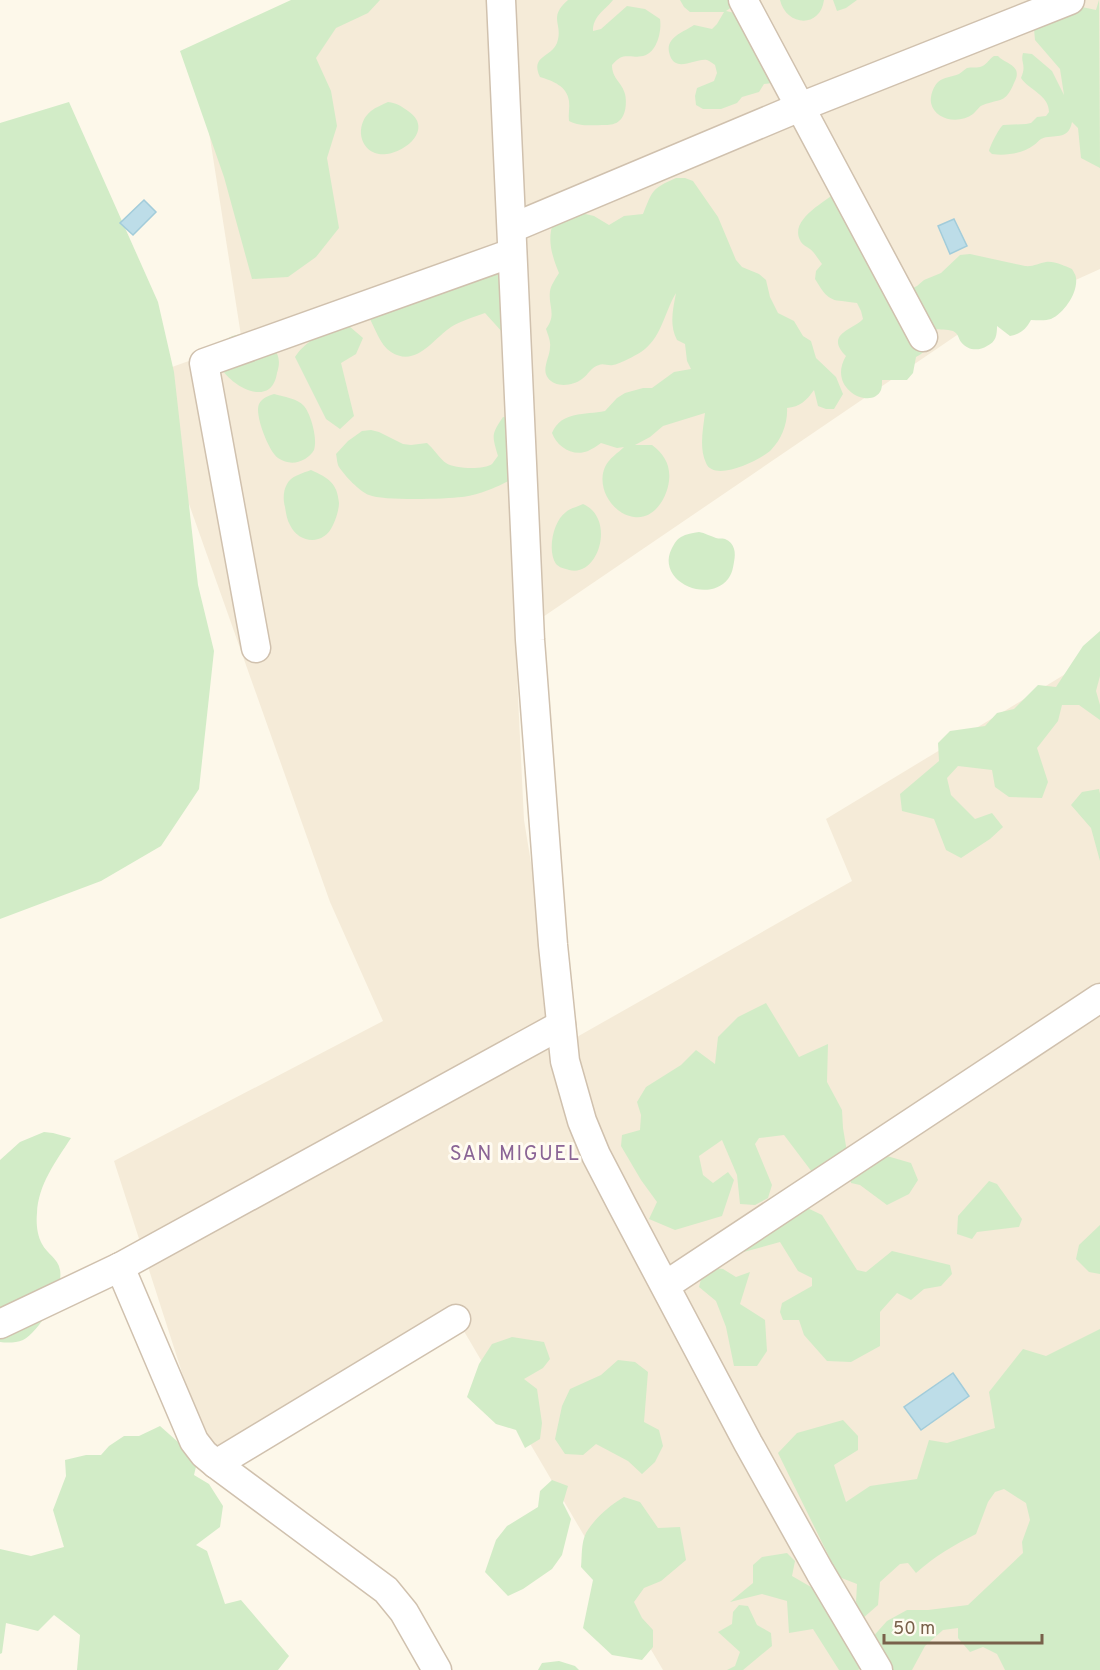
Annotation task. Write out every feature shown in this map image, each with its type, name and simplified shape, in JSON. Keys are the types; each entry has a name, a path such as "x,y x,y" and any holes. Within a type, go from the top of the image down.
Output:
{"street":[{"path":"501,0 530,639 542,814 566,1061 582,1121 612,1185 748,1443 878,1670"},
{"path":"742,0 923,337"},
{"path":"256,648 204,363 512,240 800,107 1070,0"},
{"path":"666,1285 1100,998"},
{"path":"0,1324 120,1267 561,1025"},
{"path":"120,1267 194,1441 204,1454 386,1590 404,1612 437,1670"},
{"path":"216,1464 456,1319"}],"shaded area":[{"path":"313,0 1100,0 1100,269 963,331 515,636 524,820 561,1046 852,881 826,819 1100,653 1100,1670 663,1670 458,1321 213,1469 114,1161 383,1021 330,902 144,377 242,342 196,49"}],"green space":[{"path":"291,0 380,0 368,13 336,28 316,58 331,91 337,126 327,158 339,228 316,257 288,277 252,279 224,177 180,51"},
{"path":"568,0 613,0 597,18 593,31 601,29 627,6 645,9 660,19 659,35 652,51 643,56 620,58 612,65 614,74 624,90 626,101 623,116 615,124 587,125 569,121 569,101 565,91 554,82 540,77 539,61 557,43 558,12"},
{"path":"680,0 758,0 732,7 726,11 744,15 782,82 764,84 759,92 742,97 737,103 721,109 703,109 696,105 697,88 714,81 717,73 715,65 707,60 685,64 675,63 669,52 670,42 694,25 712,29 724,12 690,12"},
{"path":"780,0 824,0 816,16 803,21 789,15 783,9"},
{"path":"833,0 857,0 837,11"},
{"path":"1099,0 1100,168 1081,158 1078,128 1072,122 1064,135 1046,137 1019,152 992,154 989,151 1003,125 1031,123 1037,117 1046,116 1049,112 1046,101 1021,78 1023,53 1032,54 1052,71 1064,95 1060,69 1035,40 1034,29 1068,4 1096,10"},
{"path":"994,56 1012,65 1017,72 1008,94 1002,99 981,106 973,114 962,119 949,119 937,114 931,103 931,95 938,82 959,74 967,68 982,66"},
{"path":"69,102 158,302 174,372 198,585 214,651 199,789 161,846 101,881 0,919 0,123"},
{"path":"388,102 399,105 416,119 418,127 416,135 411,142 393,153 375,153 369,150 362,140 361,127 371,111"},
{"path":"676,178 693,181 718,217 736,260 742,267 759,274 766,280 770,297 778,313 794,321 803,336 811,341 816,358 836,377 843,394 834,409 826,409 818,406 814,390 803,402 787,408 783,430 771,450 748,464 727,470 711,469 706,463 702,445 705,413 663,426 650,437 635,445 652,445 660,452 668,465 668,488 662,501 653,511 648,515 634,517 619,511 604,491 605,467 611,458 624,447 617,448 601,443 582,453 571,452 558,443 552,433 556,426 567,417 605,411 625,393 652,388 674,372 691,369 687,361 685,344 677,340 673,329 672,317 676,293 659,330 643,351 616,364 596,366 574,383 559,385 548,378 545,371 550,351 546,329 552,315 550,291 559,273 552,254 550,236 553,223 577,212 594,216 609,225 624,216 643,214 654,191"},
{"path":"841,189 909,290 941,273 960,255 970,254 1025,266 1046,262 1059,264 1072,269 1076,278 1075,290 1065,307 1056,316 1046,320 1031,320 1020,332 1010,336 997,326 994,340 981,349 967,347 953,331 934,329 929,346 916,357 913,373 907,380 882,380 881,390 876,396 861,397 846,387 842,378 841,368 846,356 838,342 842,333 863,319 861,311 857,303 837,301 823,291 815,279 816,271 822,264 802,243 798,232 805,218 819,204"},
{"path":"505,260 504,334 485,313 451,327 424,350 408,357 391,352 381,341 369,317"},
{"path":"349,326 363,338 356,354 341,363 354,416 340,429 326,419 295,357 319,336"},
{"path":"242,334 264,342 275,350 278,356 276,377 269,389 263,392 255,392 240,386 227,376 219,364 220,345 230,337"},
{"path":"274,394 298,401 309,415 315,446 311,454 302,461 292,463 281,460 274,454 267,441 260,424 258,409 262,400"},
{"path":"503,417 511,418 513,478 474,495 429,499 376,497 357,487 338,464 336,454 348,441 362,431 371,430 403,444 427,443 444,461 456,467 488,466 498,456 494,435"},
{"path":"311,470 334,485 339,503 329,532 324,537 312,540 299,536 290,525 284,498 289,481"},
{"path":"583,504 593,511 599,521 600,545 588,565 580,570 569,570 556,564 553,558 553,536 561,516 570,509"},
{"path":"699,532 728,541 735,552 728,579 708,590 697,589 677,579 671,570 669,560 672,548 678,539"},
{"path":"1100,631 1100,676 1096,691 1100,705 1100,720 1079,705 1062,705 1058,721 1037,748 1048,782 1042,798 1009,797 995,787 992,770 958,766 947,778 951,795 975,819 992,813 1003,827 990,839 961,858 946,850 934,819 902,811 900,794 939,761 938,743 950,731 985,726 997,713 1014,709 1038,685 1056,687 1083,646"},
{"path":"1099,789 1100,861 1091,828 1071,805 1082,792"},
{"path":"766,1003 799,1057 828,1044 827,1082 842,1110 847,1152 812,1172 784,1135 759,1138 755,1144 772,1185 768,1198 755,1205 740,1204 737,1175 722,1140 699,1156 703,1175 713,1183 728,1172 734,1180 722,1216 675,1230 649,1219 657,1202 621,1146 622,1135 640,1130 641,1115 637,1102 646,1087 681,1065 696,1050 715,1064 718,1037 738,1017"},
{"path":"44,1132 71,1138 44,1183 37,1213 40,1240 59,1266 58,1288 49,1309 30,1335 17,1342 0,1342 0,1160 20,1142"},
{"path":"887,1156 911,1163 918,1180 909,1194 887,1205 860,1185 851,1183 850,1176"},
{"path":"989,1181 997,1184 1022,1219 1019,1227 977,1232 972,1239 957,1234 958,1216"},
{"path":"799,1204 822,1215 857,1270 866,1272 892,1251 950,1265 952,1274 941,1286 924,1289 911,1300 897,1293 880,1312 880,1346 851,1362 827,1361 804,1335 799,1320 783,1320 780,1312 782,1303 812,1286 812,1278 798,1271 780,1242 740,1253 732,1252"},
{"path":"1100,1225 1100,1274 1089,1272 1076,1259 1079,1245"},
{"path":"704,1267 723,1269 736,1277 750,1272 740,1304 765,1320 767,1351 757,1366 734,1366 726,1327 716,1301 699,1287"},
{"path":"1100,1329 1100,1670 1005,1670 997,1654 983,1647 970,1652 958,1638 958,1628 943,1630 925,1646 912,1670 889,1670 870,1640 887,1621 907,1610 968,1605 1023,1553 1022,1542 1030,1520 1026,1503 1004,1489 995,1492 988,1502 976,1534 945,1551 916,1573 908,1563 900,1564 880,1582 878,1605 862,1619 856,1602 857,1584 839,1577 778,1453 797,1433 843,1420 858,1436 858,1450 834,1465 846,1502 870,1486 917,1479 929,1440 947,1443 995,1428 989,1392 1023,1349 1046,1356"},
{"path":"512,1337 544,1342 550,1359 543,1368 524,1379 537,1389 542,1423 540,1439 525,1448 516,1430 496,1424 467,1397 479,1364 492,1344"},
{"path":"618,1360 635,1362 648,1372 644,1422 659,1430 663,1446 655,1462 642,1474 628,1461 596,1444 583,1455 565,1454 555,1439 562,1406 570,1389 601,1375"},
{"path":"160,1426 178,1442 201,1446 194,1475 209,1484 223,1506 220,1527 196,1545 207,1551 225,1604 241,1600 289,1656 278,1670 77,1670 80,1635 54,1615 38,1631 6,1623 0,1654 0,1549 31,1556 64,1547 53,1510 66,1476 65,1460 86,1455 101,1455 109,1446 124,1436 139,1436"},
{"path":"552,1480 568,1486 563,1503 571,1519 562,1555 552,1569 523,1589 508,1596 485,1572 496,1540 507,1526 538,1507 540,1491"},
{"path":"624,1497 640,1502 658,1528 680,1527 686,1560 661,1581 644,1588 634,1602 642,1618 653,1630 653,1647 642,1660 612,1655 583,1628 593,1580 581,1567 584,1537 589,1528 608,1508"},
{"path":"787,1553 795,1561 792,1576 811,1587 828,1590 863,1666 858,1670 839,1670 813,1629 789,1633 787,1601 762,1594 730,1602 753,1583 753,1565 762,1557"},
{"path":"739,1605 748,1606 757,1625 771,1633 772,1646 743,1670 727,1670 735,1666 740,1652 718,1632 732,1624 733,1612"},
{"path":"559,1661 575,1666 579,1670 538,1670 542,1663"}],"water":[{"path":"144,200 156,212 133,235 120,223"},
{"path":"954,219 967,246 950,254 938,226"},
{"path":"953,1373 969,1396 921,1430 904,1407"}],"district":[{"name":"SAN MIGUEL","path":"515,1153"}]}
